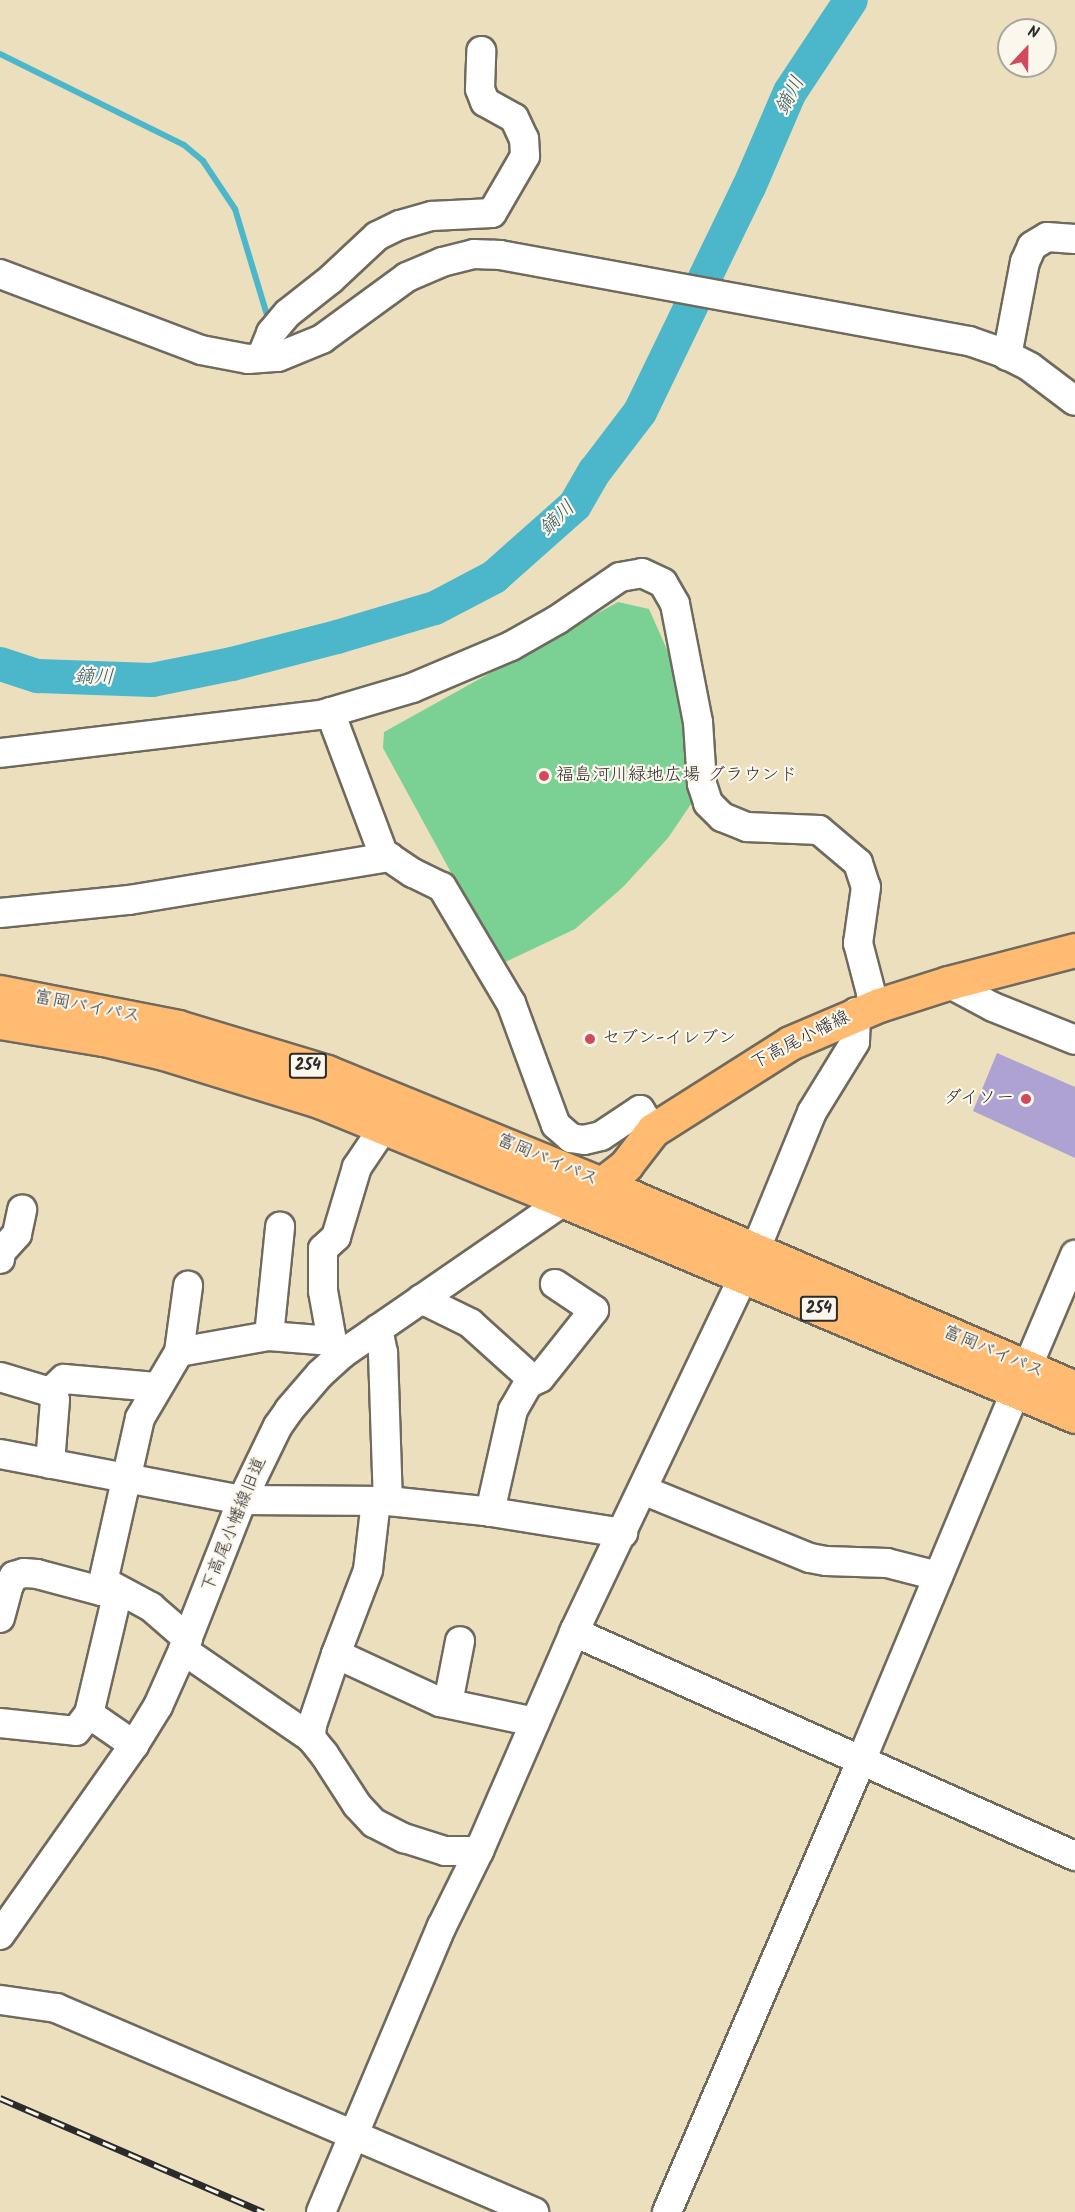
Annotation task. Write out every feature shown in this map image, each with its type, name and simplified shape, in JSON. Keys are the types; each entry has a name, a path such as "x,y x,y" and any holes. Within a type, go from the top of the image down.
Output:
{"main road":[{"name":"下高尾小幡線","path":"564,1201 602,1184 627,1165 653,1130 790,1042 868,1008 948,983 1075,950"},
{"name":"富岡バイパス","path":"0,992 166,1024 269,1053 396,1098 602,1184 749,1265"},
{"name":"富岡バイパス","path":"0,1022 103,1039 174,1056 310,1098 564,1201 749,1265 1021,1379 1075,1416"},
{"name":"富岡バイパス","path":"1021,1379 1075,1388"}],"street":[{"path":"261,358 272,333 288,313 332,279 376,236 400,225 432,216 492,213 525,156 525,139 514,118 485,102 480,90 481,51"},
{"path":"1007,356 1025,262 1032,246 1047,237 1075,239"},
{"path":"0,274 201,351 248,359 278,357 322,339 407,277 442,262 464,257 500,255 969,341 1030,367 1075,401"},
{"path":"0,753 227,728 330,712 412,688 511,646 557,620 620,577 642,573 663,583 675,604 699,722 702,784 708,803 722,817 747,826 819,830 858,863 866,887 858,943 871,993 868,1008 855,1042 812,1112 749,1265 574,1632 479,1851 442,1926 321,2212"},
{"path":"330,712 383,853 413,873 442,887 511,1003 556,1125 571,1138 584,1140 601,1136 640,1110 653,1130"},
{"path":"0,913 129,900 389,857"},
{"path":"948,983 993,1007 1075,1040"},
{"path":"179,1352 268,1336 337,1348 323,1291 323,1249 336,1238 357,1167 384,1127"},
{"name":"下高尾小幡線旧道","path":"0,1935 134,1744 158,1706 186,1645 242,1500 273,1434 288,1410 320,1374 337,1348 378,1329 564,1201"},
{"path":"0,1259 1,1252 17,1233 22,1210"},
{"path":"268,1336 280,1227"},
{"path":"667,2212 1075,1255"},
{"path":"490,1512 513,1410 533,1380 540,1378 594,1310 555,1284"},
{"path":"0,1617 14,1576 36,1574 101,1591 125,1476 140,1418 156,1387 179,1352 188,1286"},
{"path":"421,1299 470,1323 533,1380"},
{"path":"311,1738 312,1725 336,1654 368,1570 382,1501 383,1353 378,1329"},
{"path":"0,1377 50,1392 55,1400 50,1464"},
{"path":"50,1392 64,1379 156,1387"},
{"path":"0,1454 242,1500 382,1501 490,1512 623,1533"},
{"path":"643,1490 810,1558 887,1563 938,1576"},
{"path":"103,1581 151,1607 186,1645 311,1738 357,1805 374,1823 404,1838 445,1851 479,1851"},
{"path":"0,1723 76,1731 89,1714 116,1600 103,1581"},
{"path":"574,1632 1075,1856"},
{"path":"448,1703 460,1641"},
{"path":"336,1654 448,1703 535,1722"},
{"path":"89,1714 134,1744"},
{"path":"0,2000 56,2008 534,2212"}],"green space":[{"name":"福島河川緑地広場 グラウンド","path":"618,602 649,609 673,663 689,727 691,804 668,838 623,887 575,929 501,964 383,748 384,732"}],"building":[{"name":"ダイソー","path":"997,1053 1075,1087 1075,1158 973,1111"}],"waterway":[{"name":"鏑川","path":"0,664 38,676 152,680 232,664 337,637 435,608 494,577 575,505 595,471 640,412 749,187 790,92 851,0"},
{"path":"0,54 184,145 203,161 235,209 268,318"}],"railway":[{"path":"0,2098 263,2212"}],"place":[{"name":"福島河川緑地広場 グラウンド","path":"544,776"},
{"name":"セブン-イレブン","path":"590,1039"},
{"name":"ダイソー","path":"1026,1099"}]}
